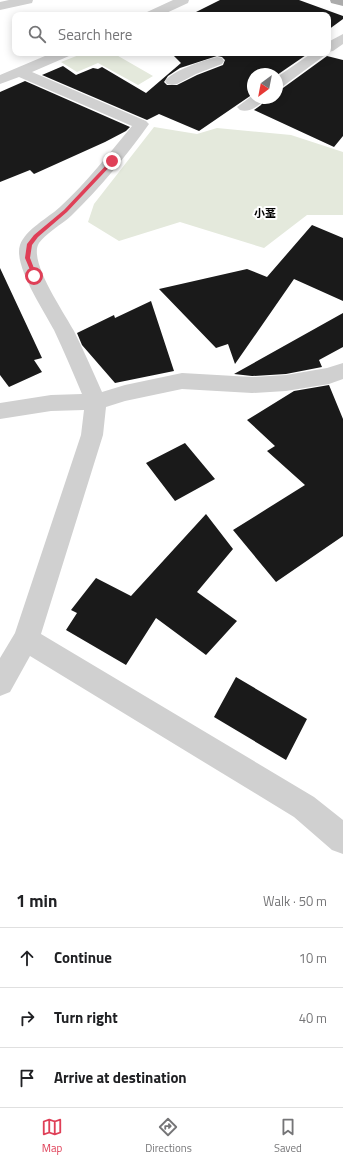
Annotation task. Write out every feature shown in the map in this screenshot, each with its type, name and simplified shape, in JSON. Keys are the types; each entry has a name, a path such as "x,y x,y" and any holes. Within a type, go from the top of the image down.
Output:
{"main road":[{"path":"336,0 343,2"}],"street":[{"path":"0,6 27,0"},
{"path":"158,12 183,0"},
{"path":"331,46 343,38"},
{"path":"0,80 57,56"},
{"path":"283,80 317,56"},
{"path":"172,81 191,71 216,61"},
{"path":"0,683 26,639 92,435 96,402 64,331 37,282 28,258 29,245 36,236 66,211 112,161 145,119 20,72"},
{"path":"245,107 249,104"},
{"path":"0,411 51,403 96,402 125,393 182,381 252,385 286,383 329,376 343,370"},
{"path":"26,639 304,806 343,839"}],"shaded area":[{"path":"76,56 118,56 153,76 138,85 98,63 77,72 61,62"},
{"path":"154,127 197,134 217,128 291,135 343,152 343,215 307,215 264,248 180,222 119,241 88,222 94,204"}],"building":[{"path":"220,0 299,0 343,16 343,19 331,28 331,12 196,12"},
{"path":"174,56 217,56 305,56 283,71 283,68 247,68 247,98 199,131 159,114 147,120 42,75 63,66 76,75 93,68 98,69 102,67 146,93 181,63","holes":["217,56 222,57 225,60 223,65 177,85 167,85 164,82 168,76 180,68"]},
{"path":"327,56 343,60 343,136 334,147 254,110 262,104 283,104 283,88"},
{"path":"25,81 130,127 126,131 105,142 34,174 30,170 0,182 0,92"},
{"path":"312,225 343,238 343,301 294,279 235,364 228,344 216,348 159,289 247,269 267,277"},
{"path":"0,268 42,358 34,360 42,372 9,387 0,375"},
{"path":"151,301 174,371 115,383 82,345 77,333 114,315 115,318"},
{"path":"343,313 343,347 319,360 322,367 286,374 252,376 234,374"},
{"path":"329,385 343,419 343,536 276,582 233,530 305,485 267,451 275,446 247,420 294,391"},
{"path":"185,443 215,479 175,501 146,463"},
{"path":"206,514 233,549 197,592 237,621 206,655 156,618 126,665 66,630 77,613 71,610 96,578 131,596"},
{"path":"236,677 307,719 286,760 214,717"}],"district":[{"name":"小茎","path":"265,213"}],"route":[{"path":"34,276 28,258 29,245 36,236 66,211 112,161"}]}
